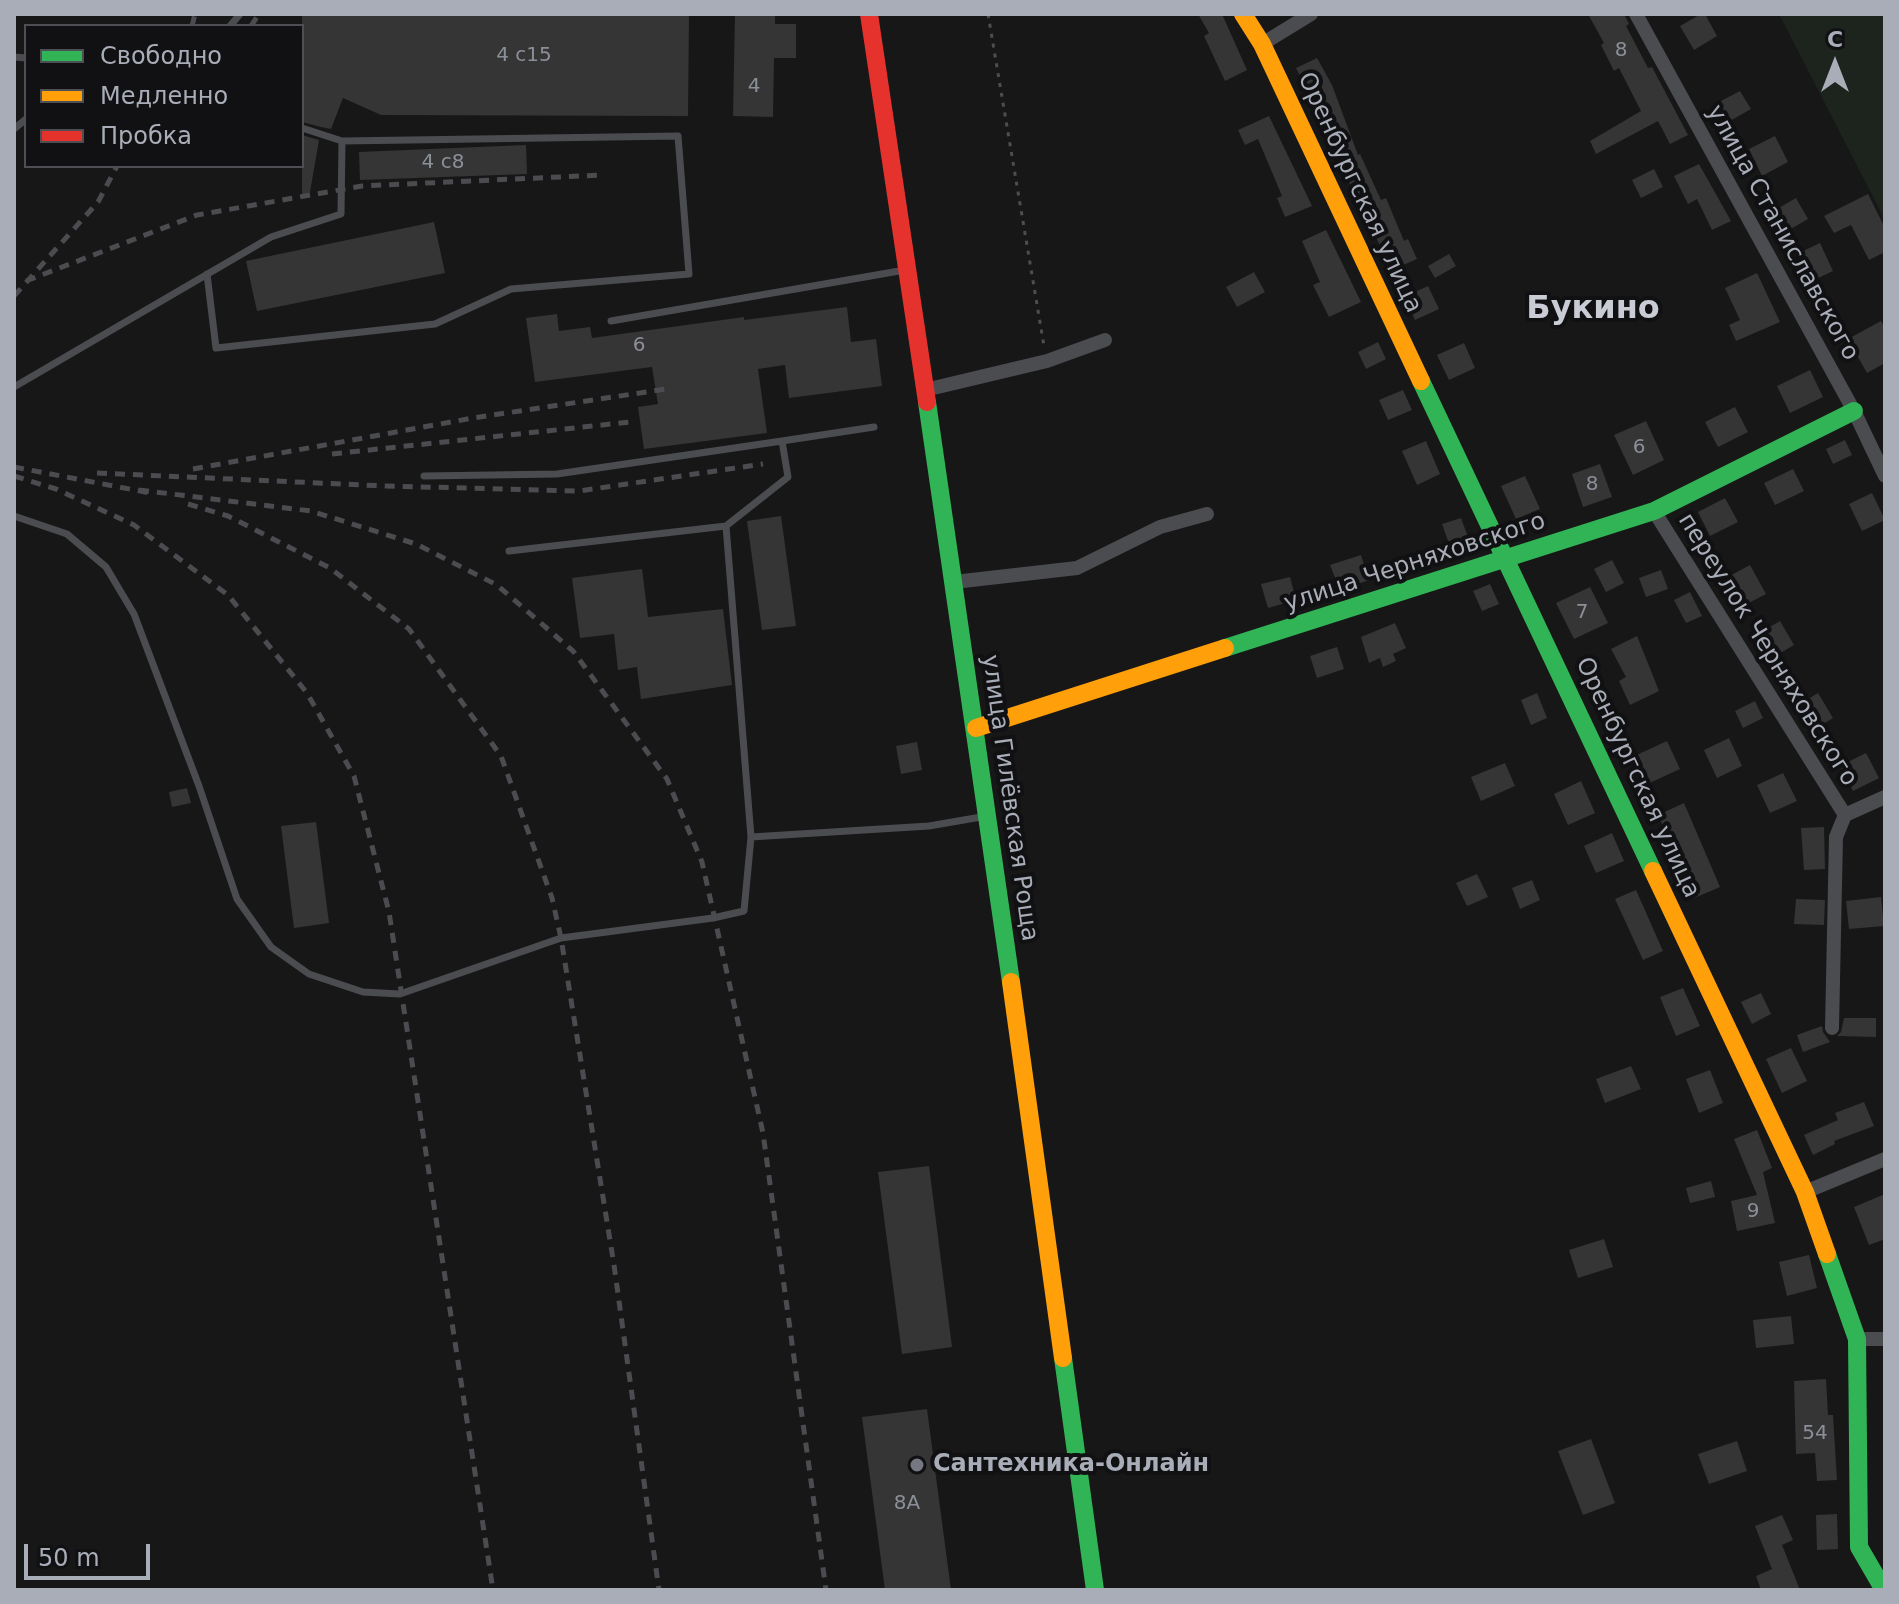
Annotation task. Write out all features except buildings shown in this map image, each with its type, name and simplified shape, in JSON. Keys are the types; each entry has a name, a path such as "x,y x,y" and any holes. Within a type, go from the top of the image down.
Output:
{"street":[{"name":"улица Гилёвская Роща","path":"869,14 976,728 1095,1590"},
{"name":"Оренбургская улица","path":"1243,14 1262,44 1805,1192 1857,1339 1859,1547 1884,1590"},
{"path":"1262,44 1311,14"},
{"name":"улица Станиславского","path":"1636,14 1854,411 1885,476"},
{"path":"925,390 1047,361 1105,340"},
{"name":"улица Черняховского","path":"976,728 1654,511 1854,411"},
{"name":"переулок Черняховского","path":"1654,511 1845,815 1885,797"},
{"path":"954,582 1077,568 1160,527 1207,514"},
{"path":"1832,1028 1836,837 1845,815"},
{"path":"1805,1192 1885,1159"},
{"path":"1857,1339 1885,1339"}],"lane":[{"path":"207,274 216,348 435,324 511,289 689,274 678,136 342,141 304,129"},
{"path":"14,387 271,237 341,214 342,141"},
{"path":"611,321 907,269"},
{"path":"424,476 557,474 874,427"},
{"path":"509,551 726,526 788,477 782,441"},
{"path":"14,516 67,534 106,567 134,614 199,786 237,899 271,947 309,974 363,992 400,994 561,938 713,918 744,911 751,837 726,526"},
{"path":"751,837 929,826 987,816"}],"path":[{"path":"988,14 1047,361"}],"shaded area":[{"path":"1779,14 1885,14 1885,220"}],"railway":[{"path":"192,24 195,14"},
{"path":"252,24 259,14"},
{"path":"14,296 98,202 116,168"},
{"path":"26,281 197,215 362,186 602,175"},
{"path":"193,469 473,418 666,389"},
{"path":"332,454 630,422"},
{"path":"97,473 579,491 763,464"},
{"path":"14,467 150,493"},
{"path":"14,476 56,489 134,525 228,595 307,693 354,776 389,912 493,1590"},
{"path":"139,490 311,511 416,544 497,585 573,651 667,779 702,862 763,1133 826,1590"},
{"path":"188,504 228,516 330,568 409,629 501,756 552,898 561,938 614,1265 659,1590"}],"traffic: fast":[{"path":"1421,381 1653,871"},
{"path":"927,402 1011,982"},
{"path":"1225,648 1654,511 1854,411"},
{"path":"1827,1254 1857,1339 1859,1547 1884,1590"},
{"path":"1063,1358 1095,1590"}],"traffic: slow":[{"path":"1243,14 1262,44 1421,381"},
{"path":"976,728 1225,648"},
{"path":"1653,871 1805,1192 1827,1254"},
{"path":"1011,982 1063,1358"}],"traffic: jam":[{"path":"869,14 927,402"}],"place":[{"name":"Сантехника-Онлайн","path":"917,1465"}],"district":[{"name":"Букино","path":"1593,310"}]}
